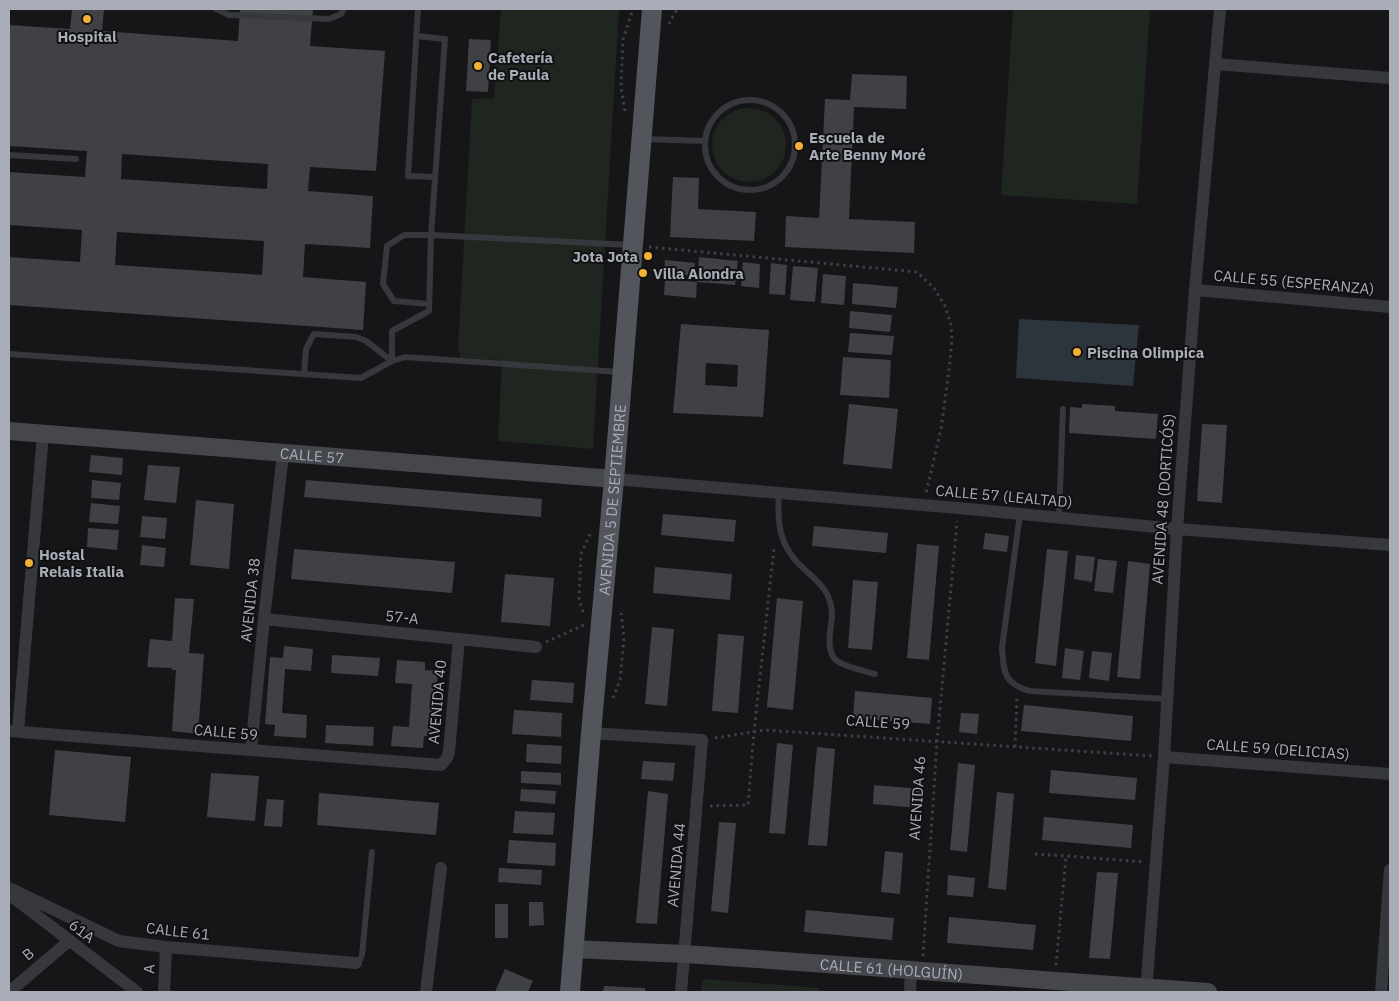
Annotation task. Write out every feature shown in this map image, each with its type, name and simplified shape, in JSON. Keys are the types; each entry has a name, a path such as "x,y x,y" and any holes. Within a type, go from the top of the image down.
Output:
{"main road":[{"name":"AVENIDA 5 DE SEPTIEMBRE","path":"570,992 634,245 652,9"}],"street":[{"name":"AVENIDA 48 (DORTICÓS)","path":"1146,990 1164,756 1177,528 1195,290 1220,9"},
{"path":"1215,64 1390,78"},
{"name":"CALLE 55 (ESPERANZA)","path":"1195,290 1390,307"},
{"name":"CALLE 57","path":"9,431 614,479"},
{"path":"14,731 43,434"},
{"name":"AVENIDA 38","path":"251,750 283,454"},
{"name":"CALLE 57 (LEALTAD)","path":"614,479 1390,545"},
{"name":"57-A","path":"264,619 536,647"},
{"name":"AVENIDA 40","path":"441,765 449,752 459,640"},
{"name":"CALLE 59","path":"14,731 441,765"},
{"path":"591,733 702,740"},
{"name":"AVENIDA 44","path":"681,992 702,740"},
{"name":"CALLE 59 (DELICIAS)","path":"1164,756 1390,774"},
{"path":"426,992 441,868"},
{"path":"1381,992 1390,870"},
{"name":"CALLE 61","path":"9,888 118,941 166,947 356,963"},
{"name":"61A","path":"9,894 137,992"},
{"name":"B","path":"9,992 68,941"},
{"name":"A","path":"164,992 166,947"},
{"name":"CALLE 61 (HOLGUÍN)","path":"573,950 684,954 917,970 1146,990 1208,992"},
{"path":"910,992 917,970"}],"lane":[{"path":"216,9 229,15 329,19 341,14 344,9"},
{"path":"418,9 408,176 435,178"},
{"path":"392,361 392,331 429,311 431,235 445,39 416,36"},
{"path":"755,100 768,104 780,112 789,123 794,136 795,152 790,167 780,179 768,187 753,190 737,189 724,182 713,171 706,157 705,141 708,128 716,116 727,106 740,101 755,100"},
{"path":"641,139 705,141"},
{"path":"9,155 76,159"},
{"path":"429,304 394,301 383,284 387,246 404,235 634,245"},
{"path":"304,374 306,349 314,334 356,337 366,341 392,361"},
{"path":"9,354 361,378 392,361 405,357 623,372"},
{"path":"1059,517 1063,409"},
{"path":"779,493 778,515 781,534 787,549 795,561 827,593 832,614 831,654 835,660 842,664 875,674"},
{"path":"1020,514 1002,648 1004,669 1008,680 1018,688 1030,691 1167,699"},
{"path":"356,963 362,955 372,852"}],"path":[{"path":"634,245 917,272 934,288 945,306 951,325 952,340 941,429 924,505"},
{"name":"AVENIDA 46","path":"917,970 958,508"},
{"path":"697,806 748,805 774,545"},
{"path":"536,647 584,625"},
{"path":"1014,747 1018,688"},
{"name":"CALLE 59","path":"702,740 764,730 1164,756"},
{"path":"1035,854 1155,863"},
{"path":"1055,981 1066,856"}],"shaded area":[{"path":"501,9 619,9 593,449 498,441 502,360 461,358 458,348 472,99 494,98"},
{"path":"1013,9 1150,9 1137,204 1001,195"},
{"path":"749,108 770,114 780,124 786,145 780,166 770,176 749,182 728,176 718,166 712,145 718,124 728,114"},
{"name":"Piscina Olimpica","path":"1019,319 1139,325 1133,386 1016,378"},
{"path":"703,979 819,988 819,992 701,992"}],"building":[{"path":"72,9 104,9 102,31 238,41 240,9 313,9 310,46 385,51 376,171 310,167 308,191 373,196 370,248 305,244 303,277 366,282 363,330 9,305 9,257 80,262 82,230 9,225 9,172 85,177 87,151 9,146 9,25 70,29","holes":["122,154 268,164 267,189 121,179","117,232 264,241 262,275 115,265"]},
{"name":"Cafetería de Paula","path":"469,39 491,40 488,92 466,91"},
{"path":"852,74 907,76 906,109 854,107 849,219 915,222 914,253 785,247 786,216 819,218 825,99 850,100"},
{"path":"673,177 699,178 698,209 756,212 754,241 670,237"},
{"path":"699,257 738,261 735,285 697,282"},
{"path":"665,260 695,263 693,276 664,274"},
{"path":"743,262 760,264 759,288 741,286"},
{"path":"771,263 787,265 785,295 769,294"},
{"path":"793,266 818,268 815,302 790,300"},
{"path":"823,274 846,276 844,305 821,303"},
{"path":"665,279 697,282 696,298 664,295"},
{"path":"853,283 898,287 896,308 852,304"},
{"path":"850,311 892,315 890,332 849,328"},
{"path":"681,324 769,330 763,417 673,413","holes":["706,363 738,365 737,387 705,385"]},
{"path":"850,333 894,336 892,355 848,352"},
{"path":"843,357 891,360 889,398 840,395"},
{"path":"849,404 898,409 892,469 843,464"},
{"path":"1082,404 1115,406 1115,411 1158,414 1156,439 1069,433 1070,407 1082,408"},
{"path":"1202,424 1227,425 1222,503 1197,501"},
{"path":"91,455 123,458 122,475 89,472"},
{"path":"148,465 180,467 176,503 144,500"},
{"path":"92,480 121,483 119,500 91,498"},
{"path":"306,480 542,499 541,517 304,497"},
{"path":"196,500 234,504 229,569 190,565"},
{"path":"91,503 120,506 118,524 89,522"},
{"path":"663,514 736,520 734,542 661,535"},
{"path":"142,516 167,518 165,539 140,537"},
{"path":"814,526 888,533 886,553 812,546"},
{"path":"88,528 119,530 117,550 87,547"},
{"path":"985,533 1009,536 1007,552 983,549"},
{"path":"917,544 939,546 929,660 907,658"},
{"path":"142,545 166,548 164,567 140,565"},
{"path":"294,549 455,562 452,593 291,579"},
{"path":"1047,549 1068,551 1056,666 1035,663"},
{"path":"1076,555 1095,557 1092,582 1074,579"},
{"path":"1098,559 1117,561 1113,593 1094,591"},
{"path":"1128,561 1150,564 1140,679 1117,677"},
{"path":"655,567 732,574 730,600 653,593"},
{"path":"505,574 554,578 550,626 501,622"},
{"path":"853,580 878,582 872,650 848,648"},
{"path":"175,598 194,599 189,653 204,654 198,734 172,731 176,670 172,670 172,668 147,667 150,639 172,641"},
{"path":"777,598 803,601 793,710 767,707"},
{"path":"652,627 674,629 667,706 645,704"},
{"path":"718,634 744,636 738,713 712,711"},
{"path":"284,646 313,649 311,671 285,669 282,713 307,715 306,738 274,736 275,725 265,724 270,657 283,658"},
{"path":"1065,648 1084,651 1080,680 1062,678"},
{"path":"1092,651 1112,653 1109,681 1089,678"},
{"path":"332,655 380,658 378,676 331,673"},
{"path":"397,660 425,662 425,670 438,671 433,737 424,736 423,748 391,746 393,726 409,727 412,684 395,683"},
{"path":"532,680 574,683 573,703 530,700"},
{"path":"855,691 932,698 930,724 853,718"},
{"path":"1024,705 1133,716 1131,741 1021,731"},
{"path":"514,710 562,713 561,737 512,734"},
{"path":"961,713 979,714 977,734 959,732"},
{"path":"326,725 374,727 373,746 325,743"},
{"path":"777,743 793,745 785,834 769,833"},
{"path":"527,744 562,746 561,764 526,762"},
{"path":"817,747 835,749 827,846 808,845"},
{"path":"55,750 131,757 125,822 49,815"},
{"path":"643,761 675,763 673,781 641,779"},
{"path":"958,763 975,765 967,852 950,850"},
{"path":"1051,770 1137,778 1135,800 1049,793"},
{"path":"521,771 561,773 561,785 521,783"},
{"path":"211,773 259,776 255,821 207,817"},
{"path":"874,785 921,789 919,808 873,804"},
{"path":"521,789 556,791 555,804 520,801"},
{"path":"648,791 668,794 657,924 636,923"},
{"path":"997,792 1014,794 1006,890 988,888"},
{"path":"319,793 439,803 436,835 317,825"},
{"path":"267,799 284,800 282,827 264,826"},
{"path":"515,811 555,813 553,835 513,833"},
{"path":"1044,817 1133,825 1131,848 1042,840"},
{"path":"719,822 736,823 728,913 711,911"},
{"path":"509,840 556,843 555,866 507,863"},
{"path":"885,851 903,853 900,894 881,892"},
{"path":"499,868 542,870 541,885 498,882"},
{"path":"1097,872 1118,873 1110,959 1089,958"},
{"path":"948,875 975,878 973,897 947,895"},
{"path":"529,902 543,902 544,925 529,926"},
{"path":"495,904 508,904 508,938 495,938"},
{"path":"806,910 894,918 892,940 804,932"},
{"path":"949,917 1036,925 1033,950 947,943"},
{"path":"505,969 533,981 528,992 495,992"},
{"path":"604,986 645,988 645,992 603,992"}],"place":[{"name":"Hospital","path":"87,19"},
{"name":"Cafetería de Paula","path":"478,66"},
{"name":"Escuela de Arte Benny Moré","path":"799,146"},
{"name":"Jota Jota","path":"648,256"},
{"name":"Villa Alondra","path":"643,273"},
{"name":"Piscina Olimpica","path":"1077,352"},
{"name":"Hostal Relais Italia","path":"29,563"}]}
